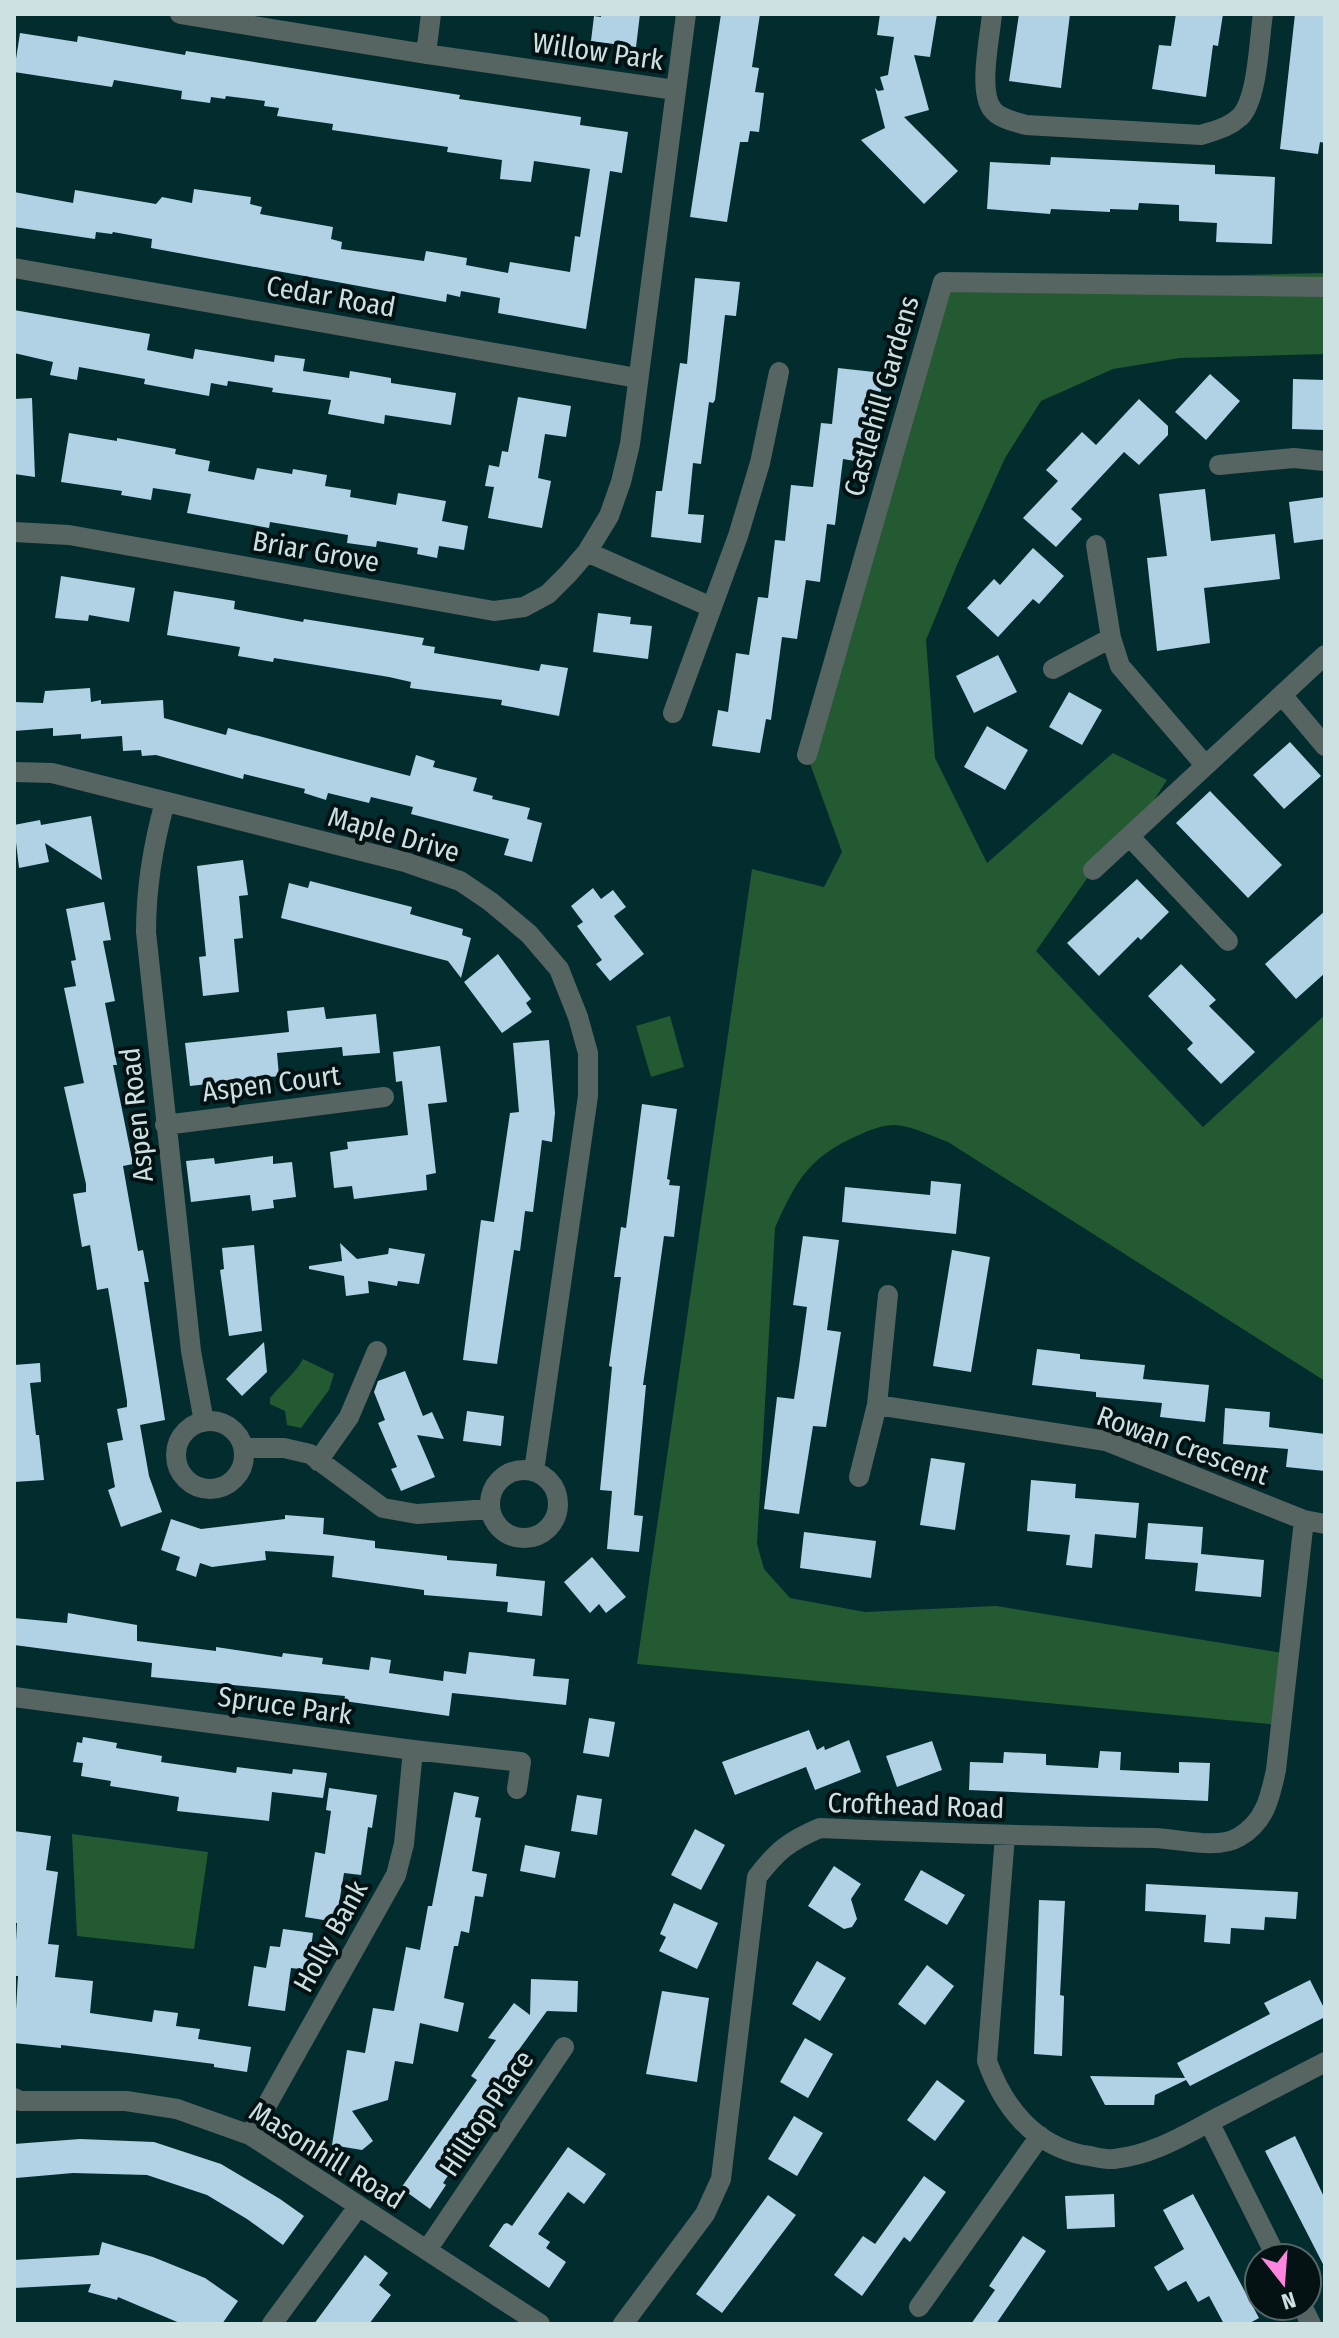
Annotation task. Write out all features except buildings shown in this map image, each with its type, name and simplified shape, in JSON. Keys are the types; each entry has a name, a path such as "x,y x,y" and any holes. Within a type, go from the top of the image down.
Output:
{"street":[{"name":"Willow Park","path":"180,14 675,90"},
{"path":"426,54 431,14"},
{"name":"Briar Grove","path":"14,532 69,535 494,611 524,607 548,594 587,552 609,516 621,482 630,444 686,14"},
{"path":"992,14 985,78 992,109 1005,119 1026,125 1201,135 1226,127 1243,114 1253,88 1263,14"},
{"name":"Cedar Road","path":"14,268 637,378"},
{"name":"Castlehill Gardens","path":"807,755 943,282 1325,287"},
{"path":"673,713 738,536 760,463 779,372"},
{"path":"1219,465 1294,458 1325,461"},
{"path":"1096,545 1111,638 1120,666 1205,765"},
{"path":"587,552 711,607"},
{"path":"1053,669 1111,638"},
{"path":"1093,870 1325,655"},
{"path":"1282,695 1325,746"},
{"name":"Maple Drive","path":"14,772 52,773 405,862 460,881 529,934 559,969 588,1053 588,1096 534,1471"},
{"name":"Aspen Road","path":"165,802 146,893 146,932 191,1351 204,1422"},
{"path":"1130,837 1228,941"},
{"name":"Aspen Court","path":"165,1125 384,1097"},
{"path":"859,1477 877,1405 888,1295"},
{"path":"318,1461 349,1417 377,1351"},
{"name":"Rowan Crescent","path":"877,1405 1106,1441 1304,1520 1325,1524"},
{"path":"204,1422 230,1426 244,1448 245,1460 234,1480 214,1489 202,1489 192,1484 178,1466 176,1454 184,1433 204,1422"},
{"path":"244,1448 284,1448 310,1454 383,1508 417,1514 490,1509"},
{"path":"517,1470 534,1471 545,1476 558,1497 554,1520 547,1530 536,1536 512,1536 494,1520 490,1509 492,1492 502,1478 517,1470"},
{"name":"Crofthead Road","path":"623,2324 705,2214 721,2179 757,1877 773,1856 792,1840 820,1828 1005,1836 1174,1838 1213,1843 1237,1839 1258,1823 1270,1801 1304,1520"},
{"name":"Spruce Park","path":"14,1697 521,1762 517,1789"},
{"name":"Holly Bank","path":"250,2135 396,1875 404,1844 413,1750"},
{"path":"1005,1836 987,2061 996,2085 1015,2115 1040,2136 1072,2152 1110,2160 1137,2155 1171,2144 1325,2062"},
{"name":"Hilltop Place","path":"427,2250 564,2047"},
{"name":"Masonhill Road","path":"14,2098 20,2101 126,2101 177,2109 250,2135 540,2324"},
{"path":"1209,2122 1269,2242"},
{"path":"919,2307 1040,2136"},
{"path":"272,2324 358,2207"}],"green space":[{"path":"1325,273 1325,354 1180,358 1113,369 1041,401 1005,458 926,640 935,758 987,863 1113,753 1167,780 1130,837 1093,870 1036,951 1203,1127 1325,1015 1325,1381 948,1142 902,1126 876,1128 842,1143 816,1161 790,1196 775,1228 757,1544 764,1569 790,1598 865,1612 996,1606 1289,1654 1281,1725 637,1664 752,869 824,887 842,852 807,755 943,282"},
{"path":"670,1016 684,1067 651,1077 636,1026"},
{"path":"303,1359 334,1374 329,1390 301,1428 287,1425 285,1411 270,1404 270,1398"},
{"path":"72,1834 208,1852 194,1949 77,1936"}]}
